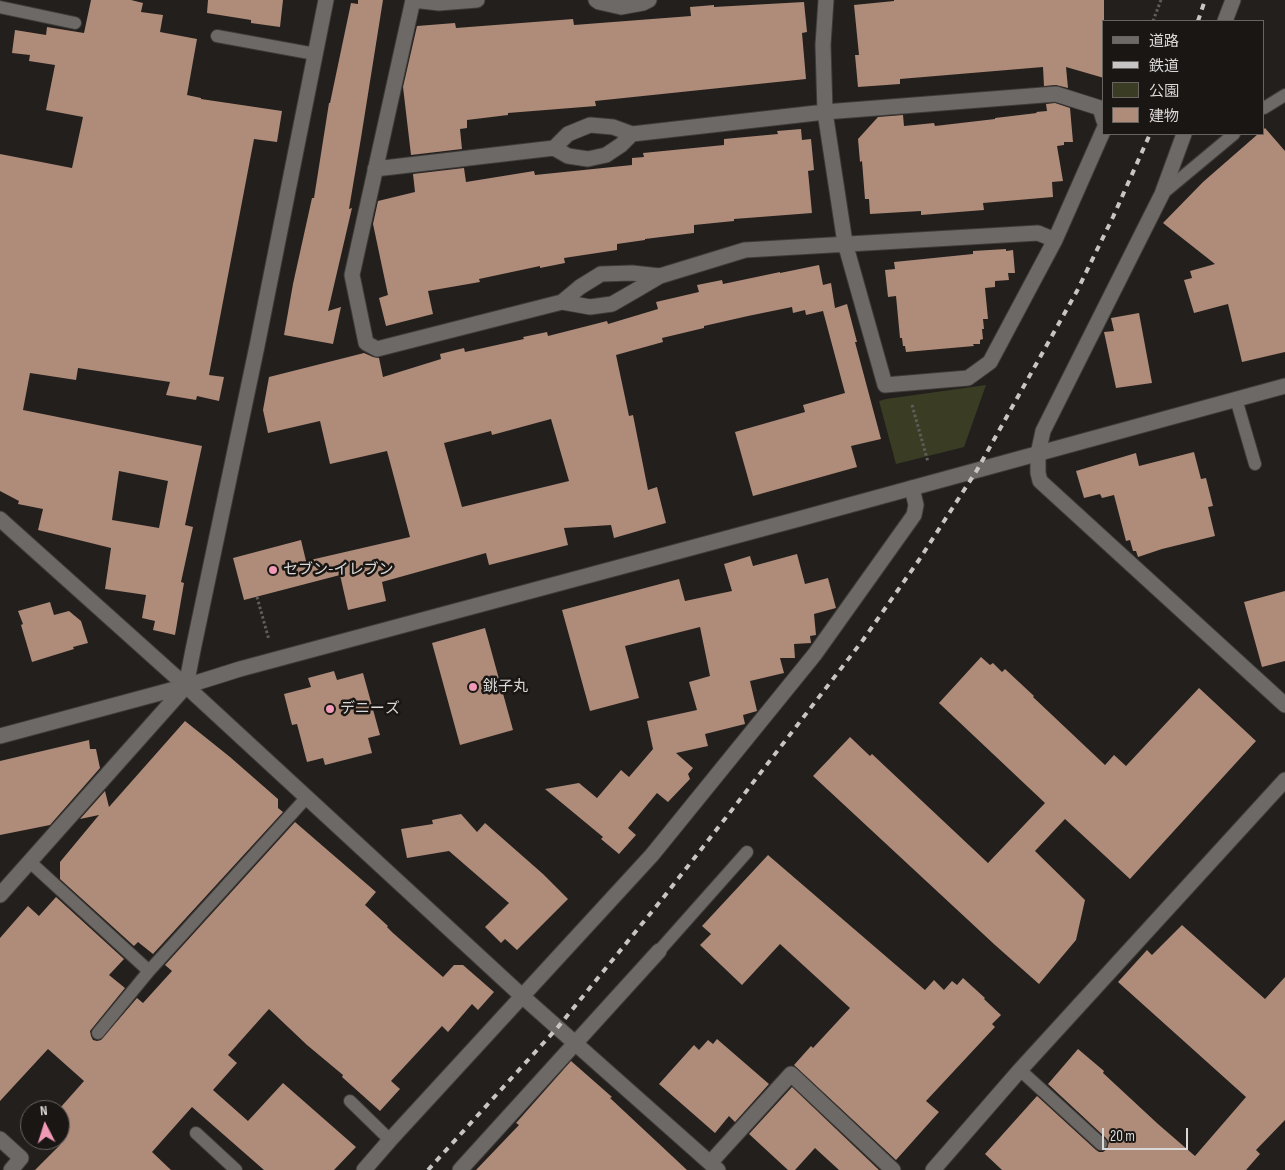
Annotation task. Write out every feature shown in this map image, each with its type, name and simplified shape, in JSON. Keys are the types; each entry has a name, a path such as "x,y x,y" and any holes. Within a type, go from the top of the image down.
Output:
{"street":[{"path":"0,895 186,686 259,337 326,0"},
{"path":"476,0 439,3 413,0 352,275 366,343 377,349 562,302 590,307 612,304 660,276 745,250 1038,233 1055,240"},
{"path":"596,0 621,7 649,0"},
{"path":"826,0 823,45 825,112 845,244 885,385 968,378 990,362 1055,240 1102,134"},
{"path":"1225,20 1233,0"},
{"path":"554,148 568,134 590,125 613,127 632,134 825,112 1056,94 1100,108 1102,114"},
{"path":"375,169 554,148 568,156 588,159 606,155 621,145 632,134"},
{"path":"1184,135 1162,194 1043,431 1038,454 1038,473 1040,480 1285,705"},
{"path":"562,302 580,287 602,274 632,273 660,276"},
{"path":"0,736 186,686 233,670 1285,386"},
{"path":"364,1170 652,855 815,654 914,515 916,505 912,488"},
{"path":"0,519 186,686 522,996 714,1166 791,1074 893,1170"},
{"path":"933,1170 1020,1070 1285,780"},
{"path":"461,1170 659,952"},
{"path":"0,1139 21,1158 11,1170"}],"lane":[{"path":"0,7 75,23"},
{"path":"217,36 315,54"},
{"path":"1265,107 1285,94"},
{"path":"1162,194 1233,135"},
{"path":"1236,399 1255,464"},
{"path":"98,1033 149,971 307,797"},
{"path":"659,952 747,852"},
{"path":"30,862 149,971"},
{"path":"1020,1070 1100,1144"},
{"path":"350,1101 390,1140"},
{"path":"196,1134 236,1170"}],"path":[{"path":"1153,20 1161,0"},
{"path":"912,402 928,462"},
{"path":"257,597 269,640"}],"green space":[{"path":"986,385 964,447 896,464 879,401"}],"building":[{"path":"91,0 131,0 143,3 141,12 163,15 160,32 197,39 187,95 201,99 282,111 277,142 254,139 209,375 224,377 219,401 197,396 196,400 166,395 170,382 78,368 76,380 30,373 23,410 202,446 185,525 193,527 181,582 184,583 175,635 153,630 155,621 142,618 146,595 105,589 111,548 38,530 43,509 18,504 19,501 0,491 0,154 72,168 83,117 46,110 55,65 29,61 30,55 12,53 15,30 46,35 47,27 84,33","holes":["119,471 168,481 159,528 112,520"]},
{"path":"208,0 283,0 280,27 251,23 251,20 207,13"},
{"path":"358,0 383,0 349,209 352,208 328,311 341,307 333,344 284,335 293,284 312,198 314,198 329,103 351,3 358,4"},
{"path":"1104,0 1102,77 1066,67 1068,88 1056,85 1044,86 1043,67 900,79 900,84 858,87 855,55 859,55 854,5 894,1"},
{"path":"804,2 807,32 802,33 806,79 595,101 596,106 508,113 508,115 467,120 467,128 460,129 462,149 411,155 403,87 417,26 455,23 456,28 573,19 574,25 691,16 690,7"},
{"path":"1055,103 1070,108 1073,142 1064,142 1064,145 1057,146 1063,181 1052,182 1053,197 983,203 984,210 921,215 921,211 870,214 869,199 865,199 858,139 878,117 903,115 904,126 934,123 935,126 1037,113 1047,111 1046,104"},
{"path":"1265,128 1285,151 1285,352 1242,362 1228,304 1194,313 1184,280 1192,278 1190,271 1215,264 1163,223 1203,182 1257,135 1265,135"},
{"path":"801,129 802,140 811,139 814,170 808,171 812,213 734,219 734,221 694,225 694,233 617,244 617,250 564,258 565,263 540,268 540,266 479,279 480,282 428,291 433,314 386,326 379,298 388,295 373,224 378,201 415,192 413,174 464,168 466,182 534,171 535,175 632,165 632,158 644,157 643,153 724,145 724,139 778,134 777,131"},
{"path":"1006,249 1006,251 1013,250 1015,273 1008,273 1009,280 995,281 995,287 985,288 988,319 983,319 983,339 980,340 980,344 906,352 902,338 900,338 896,296 888,297 885,270 895,269 894,262 973,254 973,251"},
{"path":"819,265 823,285 831,283 835,308 847,304 857,342 855,342 881,439 851,446 857,467 753,496 735,432 805,412 803,405 845,393 823,311 806,315 805,310 793,313 792,307 748,316 662,338 663,342 616,355 629,416 633,415 648,490 657,487 666,523 614,538 611,525 564,528 568,545 489,565 486,553 382,582 386,601 348,610 340,575 244,600 233,558 301,540 306,561 410,537 387,451 330,464 320,421 268,433 263,410 269,377 364,353 379,358 383,377 441,359 440,354 464,348 465,352 547,332 548,336 607,321 608,324 658,309 656,302 699,292 697,285 722,280 723,284","holes":["551,419 569,481 462,507 444,443 491,431 492,435"]},
{"path":"1139,313 1152,383 1116,388 1104,332 1114,331 1111,318"},
{"path":"1194,452 1201,479 1206,478 1213,506 1208,507 1215,536 1138,557 1136,551 1133,551 1130,540 1126,541 1114,495 1102,498 1100,494 1084,498 1076,471 1136,453 1139,466"},
{"path":"797,554 805,584 828,578 836,608 814,614 816,635 810,636 811,643 794,644 795,658 780,658 784,673 750,681 757,711 743,715 745,724 705,734 708,746 676,753 693,768 688,774 690,779 668,802 657,793 628,828 636,835 619,854 601,839 603,837 545,789 579,783 597,798 621,770 629,777 653,749 647,721 697,710 689,682 710,676 700,627 625,646 639,698 590,711 562,610 679,579 685,601 732,591 724,564 750,556 753,566"},
{"path":"1285,591 1285,661 1262,667 1244,602"},
{"path":"50,602 54,615 69,611 81,621 88,643 32,662 18,611"},
{"name":"銚子丸","path":"485,628 513,730 460,745 432,643"},
{"path":"981,657 990,665 993,663 1002,672 1005,669 1105,765 1114,755 1126,766 1199,688 1256,741 1130,879 1065,819 1035,851 1085,900 1076,940 1039,984 813,776 850,737 870,756 872,754 988,863 1045,803 939,703"},
{"name":"デニーズ","path":"334,671 337,680 363,673 380,735 368,738 372,753 325,765 323,758 307,762 297,724 292,725 284,694 311,687 308,678"},
{"path":"185,721 278,799 278,808 283,812 153,954 138,942 134,946 60,879 60,862 99,815 80,819 105,791 109,807"},
{"path":"89,740 90,749 96,749 100,768 50,825 0,835 0,761"},
{"path":"461,814 477,832 485,823 543,874 568,899 517,950 505,939 501,943 485,927 509,903 449,851 407,858 401,829 433,824 432,820"},
{"path":"295,822 376,892 365,905 393,933 443,977 454,965 463,965 494,992 478,1010 472,1004 448,1032 442,1026 391,1081 400,1089 380,1111 269,1009 228,1055 237,1063 213,1090 248,1121 283,1083 356,1147 334,1170 264,1170 192,1107 152,1152 171,1170 35,1170 55,1150 70,1150 70,1100 67,1100 84,1081 48,1049 0,1101 0,938 28,906 39,916 56,897 124,959 109,975 125,988 90,1031 93,1040 97,1041 101,1040 137,998 143,1003 172,971 165,965"},
{"path":"768,855 925,990 934,980 944,990 952,981 957,985 963,978 1001,1015 992,1024 995,1027 926,1101 939,1112 896,1160 794,1065 811,1046 813,1048 850,1008 780,944 742,985 700,945 711,934 702,926"},
{"path":"1182,925 1265,999 1285,977 1285,1120 1256,1150 1260,1154 1246,1170 1002,1170 985,1154 1037,1096 1096,1150 1103,1152 1107,1149 1109,1142 1106,1138 1048,1084 1078,1049 1195,1156 1246,1097 1118,982 1147,950 1152,955"},
{"path":"717,1039 769,1084 735,1122 729,1116 715,1133 659,1084 694,1045 699,1050 708,1040 713,1044"},
{"path":"571,1061 612,1097 610,1098 687,1170 476,1170 519,1125 516,1123"},
{"path":"792,1087 879,1170 839,1170 815,1148 795,1170 788,1170 749,1134"}],"railway":[{"path":"1198,20 1205,0"},
{"path":"428,1170 558,1027 663,898 863,640 919,560 977,470 1077,291 1150,135"}],"place":[{"name":"セブン-イレブン","path":"273,570"},
{"name":"銚子丸","path":"473,687"},
{"name":"デニーズ","path":"330,709"}]}
